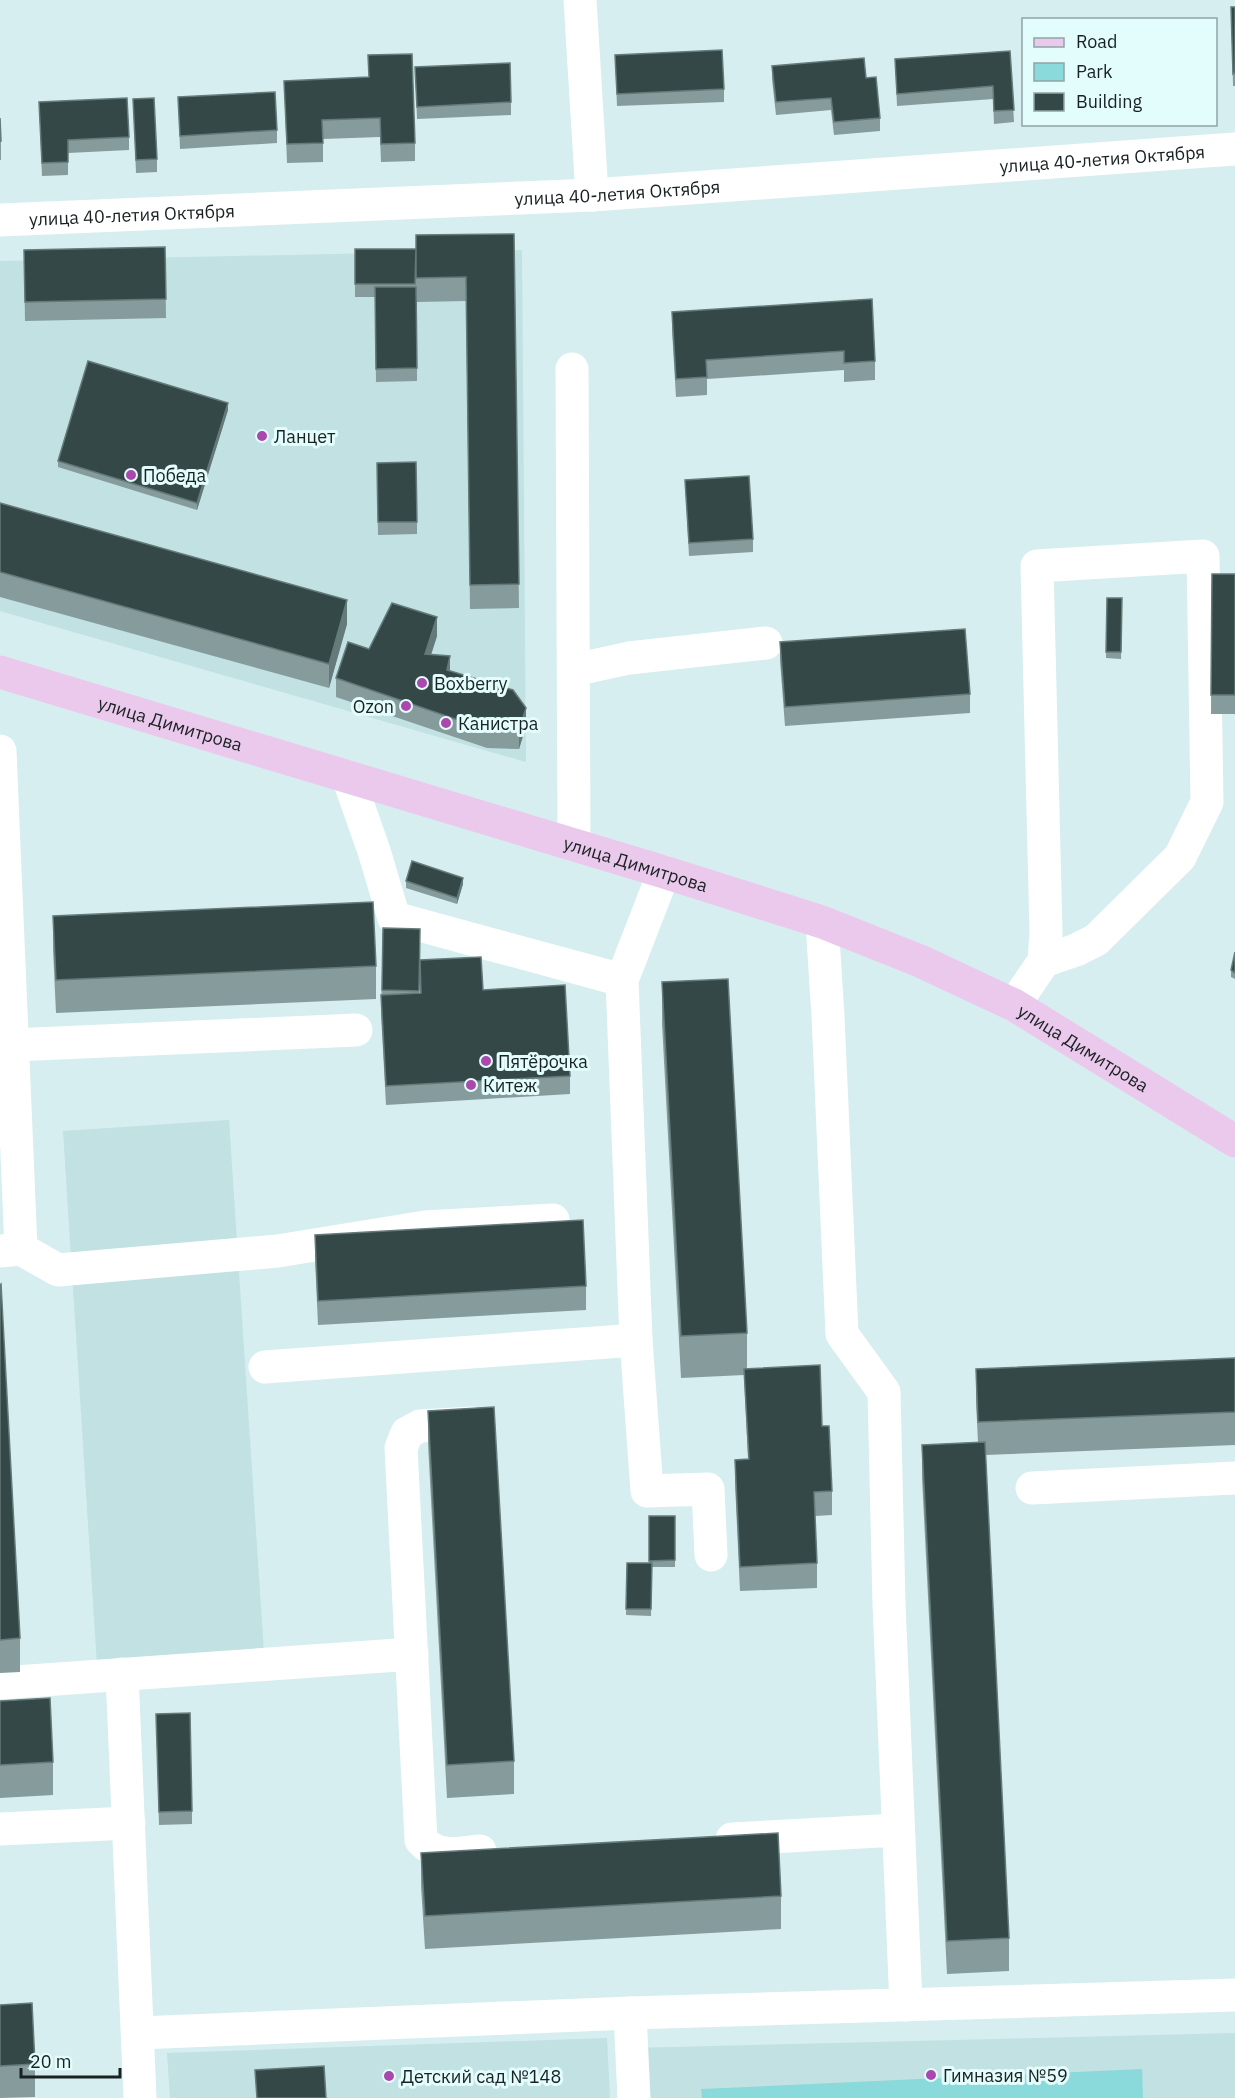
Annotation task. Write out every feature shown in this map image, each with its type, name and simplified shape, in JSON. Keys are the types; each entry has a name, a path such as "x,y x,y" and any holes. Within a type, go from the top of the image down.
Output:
{"main road":[{"name":"улица Димитрова","path":"0,672 664,872 822,922 920,961 1014,1005 1235,1141"}],"street":[{"path":"580,0 592,195"},
{"name":"улица 40-летия Октября","path":"0,220 592,195 1235,149"},
{"path":"572,369 574,845"},
{"path":"1014,1005 1044,960 1046,933 1036,566 1203,556 1207,802 1180,857 1096,940 1076,950 1044,960"},
{"path":"574,670 629,658 766,643"},
{"path":"0,752 12,1045 10,1250 58,1270 278,1251 425,1227 553,1220"},
{"path":"348,777 394,918 622,980"},
{"path":"664,872 622,980 636,1340 648,1491 708,1489 711,1555"},
{"path":"822,922 842,1334 884,1392 889,1604 906,2005"},
{"path":"12,1045 356,1030"},
{"path":"264,1367 636,1340"},
{"path":"493,1422 420,1426 407,1433 401,1448 421,1840 440,1854 510,1850"},
{"path":"1032,1488 1235,1478"},
{"path":"0,1683 412,1654"},
{"path":"123,1674 140,2098"},
{"path":"0,1829 129,1823"},
{"path":"698,1840 898,1830"},
{"path":"138,2033 630,2013 1235,1995"},
{"path":"630,2013 634,2098"}],"shaded area":[{"name":"Ланцет","path":"522,250 526,762 0,611 0,261"},
{"path":"229,1120 264,1653 97,1665 63,1131"},
{"name":"Гимназия №59","path":"1235,2033 1235,2098 628,2098 632,2048"},
{"name":"Детский сад №148","path":"607,2038 610,2098 170,2098 167,2053"}],"green space":[{"path":"1142,2069 1143,2098 702,2098 701,2089"}],"building":[{"path":"1231,7 1235,7 1235,73 1233,74"},
{"path":"722,50 724,89 617,94 615,55"},
{"path":"1010,51 1014,110 994,111 993,86 897,94 895,59"},
{"path":"412,54 415,143 381,144 380,118 322,120 323,143 287,144 284,81 369,77 368,55"},
{"path":"864,58 866,78 876,77 880,118 834,122 831,98 776,102 772,66"},
{"path":"510,63 511,102 417,107 415,67"},
{"path":"275,92 277,130 180,136 178,97"},
{"path":"127,98 129,137 68,140 68,162 42,163 39,102"},
{"path":"154,98 157,159 136,160 133,99"},
{"path":"514,234 519,584 470,585 466,277 416,278 416,235"},
{"path":"165,247 166,299 25,302 24,250"},
{"path":"355,249 416,249 415,284 355,284"},
{"path":"375,287 416,287 417,368 376,369"},
{"path":"872,299 875,361 844,363 844,351 706,360 707,377 676,379 672,312"},
{"path":"88,361 228,403 197,503 58,461"},
{"path":"416,462 417,522 378,522 377,463"},
{"path":"749,476 753,539 689,543 685,480"},
{"path":"0,503 347,600 329,664 0,572"},
{"path":"1212,574 1235,574 1235,695 1211,695"},
{"path":"1107,598 1122,598 1121,652 1106,652"},
{"path":"392,603 437,617 425,654 450,656 447,670 513,690 526,708 519,730 487,730 336,678 348,642 369,649"},
{"path":"965,629 970,694 785,707 780,642"},
{"path":"412,861 463,878 457,898 406,881"},
{"path":"373,902 376,966 56,980 53,916"},
{"path":"383,928 420,929 419,991 382,990"},
{"path":"1235,952 1235,973 1231,970"},
{"path":"481,957 483,990 565,985 570,1076 386,1086 381,995 421,993 420,960"},
{"path":"728,979 747,1333 681,1336 662,982"},
{"path":"583,1220 586,1286 318,1301 315,1235"},
{"path":"0,1285 20,1638 0,1640"},
{"path":"1235,1358 1235,1412 978,1422 976,1369"},
{"path":"820,1365 822,1426 829,1426 832,1491 814,1492 817,1563 740,1567 735,1460 749,1459 744,1369"},
{"path":"494,1407 514,1761 447,1765 428,1411"},
{"path":"985,1442 1009,1938 947,1941 922,1445"},
{"path":"649,1516 675,1516 675,1560 649,1561"},
{"path":"627,1563 652,1563 651,1609 626,1609"},
{"path":"50,1698 53,1762 0,1765 0,1701"},
{"path":"190,1713 192,1811 159,1812 156,1714"},
{"path":"778,1833 781,1896 425,1916 421,1853"},
{"path":"32,2003 35,2064 0,2066 0,2005"},
{"path":"324,2066 326,2098 257,2098 255,2070"}],"place":[{"name":"Ланцет","path":"262,436"},
{"name":"Победа","path":"131,475"},
{"name":"Boxberry","path":"422,683"},
{"name":"Ozon","path":"406,706"},
{"name":"Канистра","path":"446,723"},
{"name":"Пятёрочка","path":"486,1061"},
{"name":"Китеж","path":"471,1085"},
{"name":"Гимназия №59","path":"931,2075"},
{"name":"Детский сад №148","path":"389,2076"}]}
